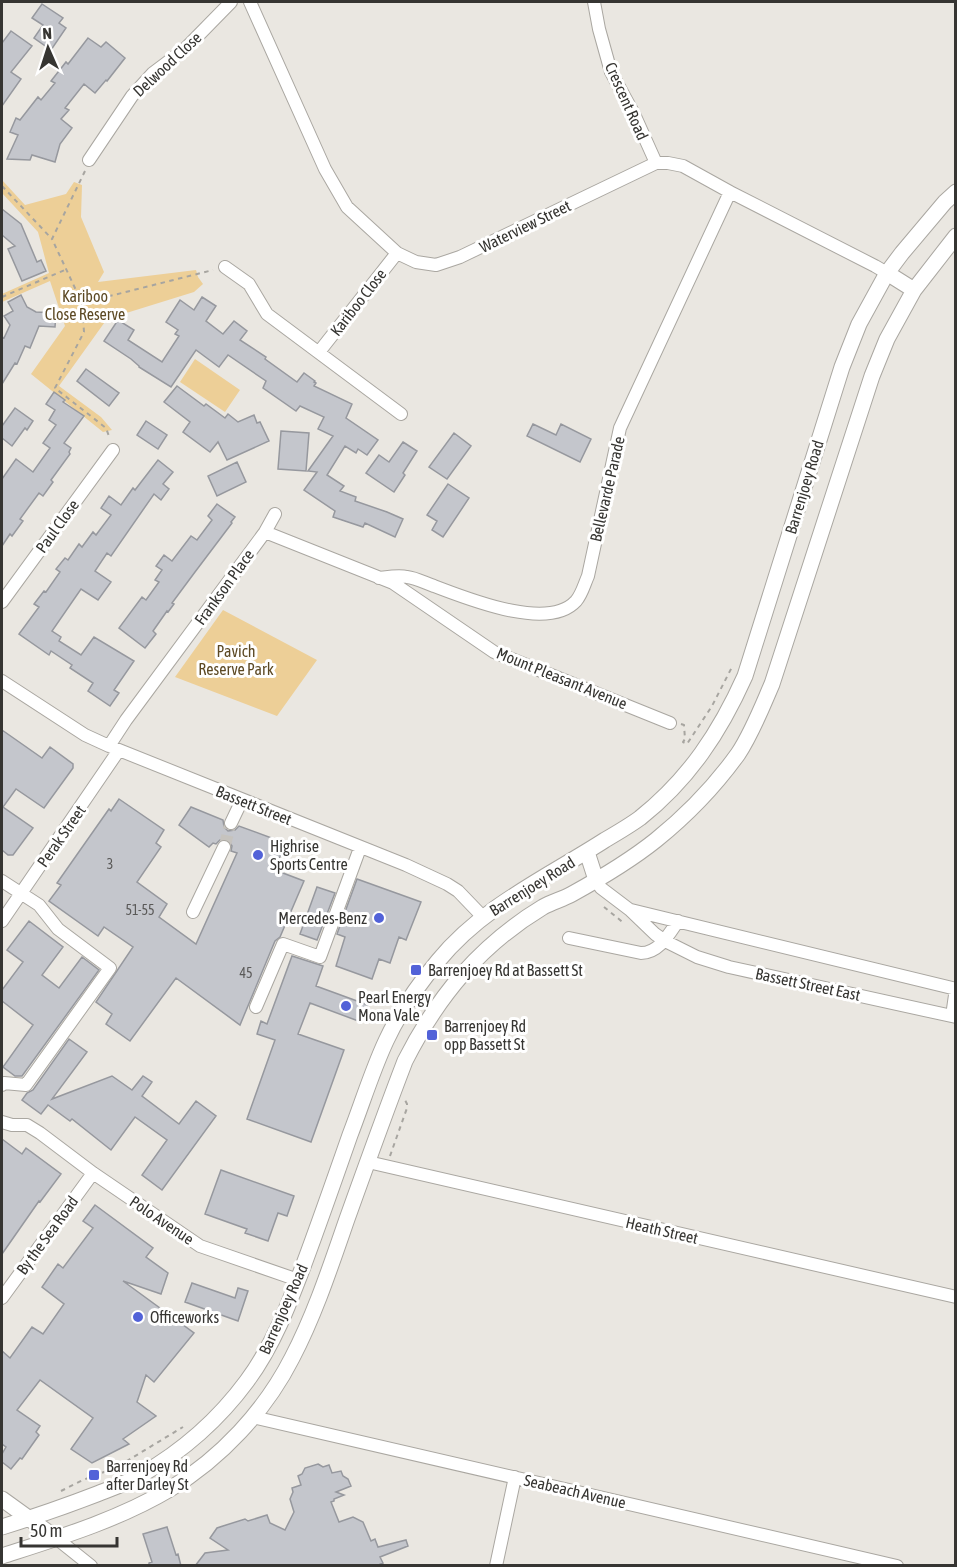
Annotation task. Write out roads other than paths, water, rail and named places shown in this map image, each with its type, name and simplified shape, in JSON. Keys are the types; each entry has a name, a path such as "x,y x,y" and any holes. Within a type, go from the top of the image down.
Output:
{"main road":[{"name":"Barrenjoey Road","path":"2,1527 76,1502 138,1476 190,1440 214,1419 247,1380 272,1341 298,1280 386,1041 424,979 440,958 483,916 500,903 638,819 669,793 711,742 745,676 842,368 859,324 887,273 945,202 956,192"},
{"name":"Barrenjoey Road","path":"2,1556 127,1511 169,1489 205,1464 253,1417 273,1390 296,1351 329,1270 405,1061 419,1033 452,985 498,937 545,905 571,895 655,841 687,814 710,790 738,753 772,684 872,376 887,339 914,290 956,236"},
{"path":"887,273 914,290"},
{"name":"Bassett Street East","path":"587,852 596,880"},
{"name":"Bassett Street","path":"483,916 498,937"},
{"path":"2,1499 56,1538"}],"street":[{"name":"Delwood Close","path":"89,160 132,96 153,73 185,49 231,2"},
{"name":"Waterview Street","path":"250,2 325,169 347,207 397,253 416,262 436,266 460,257 656,163"},
{"name":"Crescent Road","path":"594,2 611,72 634,114 656,163"},
{"path":"656,163 683,166 887,273"},
{"name":"Bellevarde Parade","path":"380,578 407,577 485,605 515,612 536,614 557,612 574,603 581,594 588,576 620,428 730,192"},
{"name":"Kariboo Close","path":"319,352 397,253"},
{"name":"Kariboo Close","path":"225,267 249,284 267,314 401,414"},
{"name":"Paul Close","path":"2,602 113,450"},
{"name":"Frankson Place","path":"114,748 126,720 265,532 275,514"},
{"name":"Mount Pleasant Avenue","path":"265,532 393,583 494,651 670,723"},
{"name":"Bassett Street","path":"2,681 85,735 447,884 464,896 483,916"},
{"name":"Perak Street","path":"2,921 114,748"},
{"path":"231,823 242,800"},
{"path":"193,912 224,848"},
{"path":"256,1007 283,944 320,957 360,848"},
{"name":"Bassett Street East","path":"596,880 602,888 655,934 697,957 729,967 954,1016"},
{"path":"2,881 39,905 58,928 110,968 26,1085 2,1084"},
{"name":"Bassett Street East","path":"630,910 955,988"},
{"path":"569,938 648,953 665,941 678,921"},
{"path":"954,1016 955,988"},
{"name":"Polo Avenue","path":"2,1122 27,1125 40,1132 93,1173 200,1246 298,1280"},
{"name":"Heath Street","path":"368,1162 956,1297"},
{"name":"By the Sea Road","path":"2,1298 93,1173"},
{"name":"Seabeach Avenue","path":"253,1417 897,1566"},
{"path":"496,1566 515,1477"},
{"path":"56,1538 92,1566"}],"tunnel":[{"path":"224,847 231,823"}],"place":[{"name":"Highrise Sports Centre","path":"258,855"},
{"name":"Mercedes-Benz","path":"379,918"},
{"name":"Barrenjoey Rd at Bassett St","path":"416,970"},
{"name":"Pearl Energy Mona Vale","path":"346,1006"},
{"name":"Barrenjoey Rd opp Bassett St","path":"432,1035"},
{"name":"Officeworks","path":"138,1317"},
{"name":"Barrenjoey Rd after Darley St","path":"94,1475"}],"park label":[{"name":"Kariboo Close Reserve","path":"85,305"},
{"name":"Pavich Reserve Park","path":"236,660"}]}
